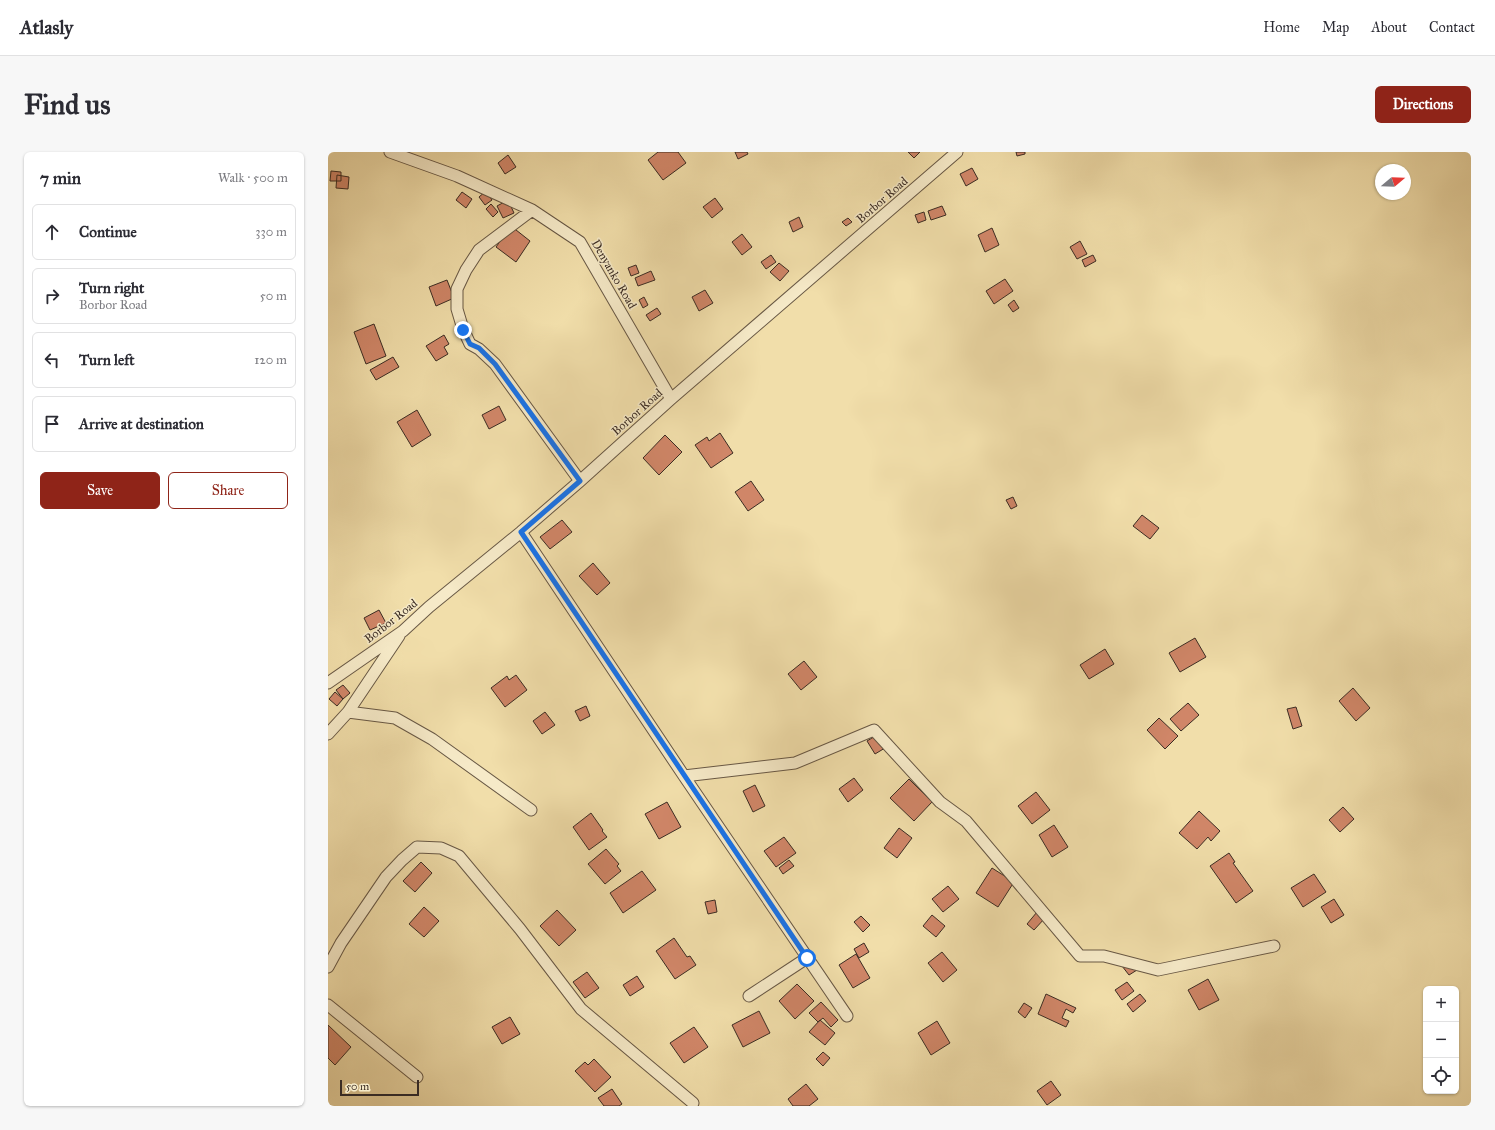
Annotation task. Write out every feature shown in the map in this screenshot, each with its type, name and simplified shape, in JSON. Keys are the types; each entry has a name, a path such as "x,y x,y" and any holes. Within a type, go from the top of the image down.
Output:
{"street":[{"name":"Denyanko Road","path":"390,152 457,176 532,210 580,242 671,399"},
{"name":"Borbor Road","path":"328,683 403,631 429,607 521,532 671,399 957,152"},
{"path":"532,210 479,250 466,270 457,289 457,309 463,330 470,344 479,348 495,364 580,481"},
{"path":"521,532 847,1016"},
{"path":"328,734 348,712 403,631"},
{"path":"348,712 395,718 432,739 531,810"},
{"path":"684,776 795,763 874,730 940,802 966,821 1080,956 1104,956 1158,970 1274,946"},
{"path":"328,967 341,943 386,877 402,860 417,847 441,848 459,856 520,929 581,1009 693,1103"},
{"path":"749,996 807,958"},
{"path":"328,1005 417,1077"}],"building":[{"path":"658,152 678,152 686,163 663,180 648,160"},
{"path":"735,152 747,152 748,154 738,159"},
{"path":"908,152 920,152 914,158"},
{"path":"1016,152 1025,152 1025,154 1017,156"},
{"path":"508,155 516,167 505,174 498,163"},
{"path":"972,168 978,179 966,186 960,174"},
{"path":"331,171 341,172 341,181 330,181"},
{"path":"337,175 349,177 348,189 336,188"},
{"path":"486,191 492,200 485,205 479,197"},
{"path":"462,192 472,199 466,208 456,200"},
{"path":"715,198 723,209 712,218 703,207"},
{"path":"508,200 514,213 503,218 497,206"},
{"path":"491,204 498,212 493,217 486,209"},
{"path":"942,206 946,215 931,220 928,211"},
{"path":"924,212 926,220 918,223 915,215"},
{"path":"799,217 803,227 793,232 789,222"},
{"path":"848,218 852,222 846,226 842,222"},
{"path":"511,226 530,241 516,262 496,247"},
{"path":"992,228 999,245 985,252 978,235"},
{"path":"742,234 752,247 742,255 732,242"},
{"path":"1080,241 1087,254 1077,259 1070,247"},
{"path":"771,255 776,262 766,269 761,262"},
{"path":"1093,255 1096,261 1085,267 1082,260"},
{"path":"779,263 789,271 780,281 770,272"},
{"path":"636,265 639,273 631,276 628,268"},
{"path":"651,271 655,280 638,286 635,278"},
{"path":"1005,279 1013,291 994,304 986,291"},
{"path":"447,280 454,298 436,306 429,287"},
{"path":"705,290 713,303 699,311 692,297"},
{"path":"644,297 648,305 643,308 639,300"},
{"path":"1014,300 1019,308 1013,312 1008,305"},
{"path":"657,308 661,314 650,321 646,315"},
{"path":"374,324 386,356 366,364 354,332"},
{"path":"444,335 449,344 444,347 448,354 436,361 426,346"},
{"path":"393,357 399,367 376,380 370,370"},
{"path":"499,406 506,420 489,429 482,415"},
{"path":"417,410 431,435 412,447 397,422"},
{"path":"720,433 733,453 711,468 695,445 707,437 709,441"},
{"path":"665,435 682,452 659,475 643,458"},
{"path":"751,481 764,500 748,511 735,492"},
{"path":"1013,497 1017,506 1011,509 1006,500"},
{"path":"1142,515 1159,528 1150,539 1133,526"},
{"path":"562,520 572,532 550,549 540,537"},
{"path":"593,563 610,583 597,595 579,576"},
{"path":"379,610 386,623 370,630 364,618"},
{"path":"1195,638 1206,657 1180,672 1169,653"},
{"path":"1105,649 1114,664 1089,679 1080,665"},
{"path":"804,661 817,677 801,690 788,674"},
{"path":"516,675 527,690 505,707 491,688 507,676 509,680"},
{"path":"343,685 350,693 343,699 336,690"},
{"path":"1353,688 1370,708 1356,721 1339,701"},
{"path":"335,692 343,699 337,706 329,699"},
{"path":"1188,703 1199,715 1181,731 1170,719"},
{"path":"586,706 590,716 580,721 575,711"},
{"path":"1296,707 1302,726 1293,729 1287,709"},
{"path":"545,712 555,725 542,734 533,721"},
{"path":"1159,718 1178,736 1165,749 1147,730"},
{"path":"877,735 885,748 875,754 867,741"},
{"path":"854,778 863,790 848,802 839,789"},
{"path":"909,779 932,802 914,821 890,798"},
{"path":"755,785 765,806 753,812 743,791"},
{"path":"1036,792 1050,810 1032,824 1018,806"},
{"path":"667,802 681,827 659,839 645,814"},
{"path":"1343,807 1354,819 1340,832 1329,820"},
{"path":"1199,811 1220,831 1211,841 1208,837 1197,849 1179,833"},
{"path":"591,813 607,837 589,850 573,827"},
{"path":"1054,825 1068,847 1052,857 1039,835"},
{"path":"899,828 912,838 897,858 884,848"},
{"path":"784,837 796,853 776,867 764,851"},
{"path":"606,849 619,864 617,866 621,871 605,884 588,864"},
{"path":"1229,853 1235,862 1233,863 1253,891 1236,903 1210,866"},
{"path":"789,860 794,866 783,874 779,868"},
{"path":"421,862 432,873 415,892 403,881"},
{"path":"992,868 1014,882 998,907 976,893"},
{"path":"642,871 656,890 623,913 610,893"},
{"path":"1314,874 1326,892 1303,907 1291,888"},
{"path":"948,886 959,899 943,912 932,899"},
{"path":"1334,899 1344,915 1331,923 1321,907"},
{"path":"715,900 717,912 708,914 705,902"},
{"path":"424,907 439,921 424,937 409,924"},
{"path":"557,910 576,930 559,946 540,926"},
{"path":"1037,912 1045,918 1034,930 1027,924"},
{"path":"932,915 945,926 936,937 923,926"},
{"path":"861,916 870,925 863,932 854,922"},
{"path":"674,938 687,957 690,956 696,965 675,979 656,951"},
{"path":"864,943 869,952 859,958 854,949"},
{"path":"942,952 957,970 943,982 928,963"},
{"path":"856,954 870,978 853,988 839,965"},
{"path":"1122,966 1137,970 1129,975"},
{"path":"587,972 599,988 585,998 573,982"},
{"path":"637,976 644,987 630,996 623,985"},
{"path":"1208,979 1219,1000 1199,1010 1188,990"},
{"path":"1127,982 1134,991 1122,1000 1115,990"},
{"path":"797,984 814,1001 795,1019 779,1001"},
{"path":"1046,994 1076,1008 1073,1013 1066,1009 1062,1018 1069,1021 1066,1027 1038,1014"},
{"path":"1140,994 1146,1001 1133,1012 1127,1004"},
{"path":"821,1002 838,1020 831,1027 823,1018 818,1022 809,1013"},
{"path":"1024,1003 1032,1008 1025,1018 1018,1012"},
{"path":"759,1011 770,1033 743,1047 732,1025"},
{"path":"510,1017 520,1034 502,1044 492,1027"},
{"path":"820,1020 835,1033 825,1045 809,1032"},
{"path":"937,1021 950,1043 931,1055 918,1033"},
{"path":"328,1025 351,1047 335,1065 328,1058"},
{"path":"694,1027 708,1047 684,1063 670,1043"},
{"path":"823,1052 830,1058 823,1066 816,1059"},
{"path":"594,1059 611,1077 595,1092 575,1071 585,1062 588,1065"},
{"path":"1051,1081 1061,1095 1047,1105 1037,1091"},
{"path":"806,1084 818,1099 809,1106 793,1106 788,1099"},
{"path":"612,1089 622,1104 619,1106 604,1106 598,1098"}],"route":[{"path":"463,330 470,344 479,348 495,364 580,481 521,532 807,958"}]}
